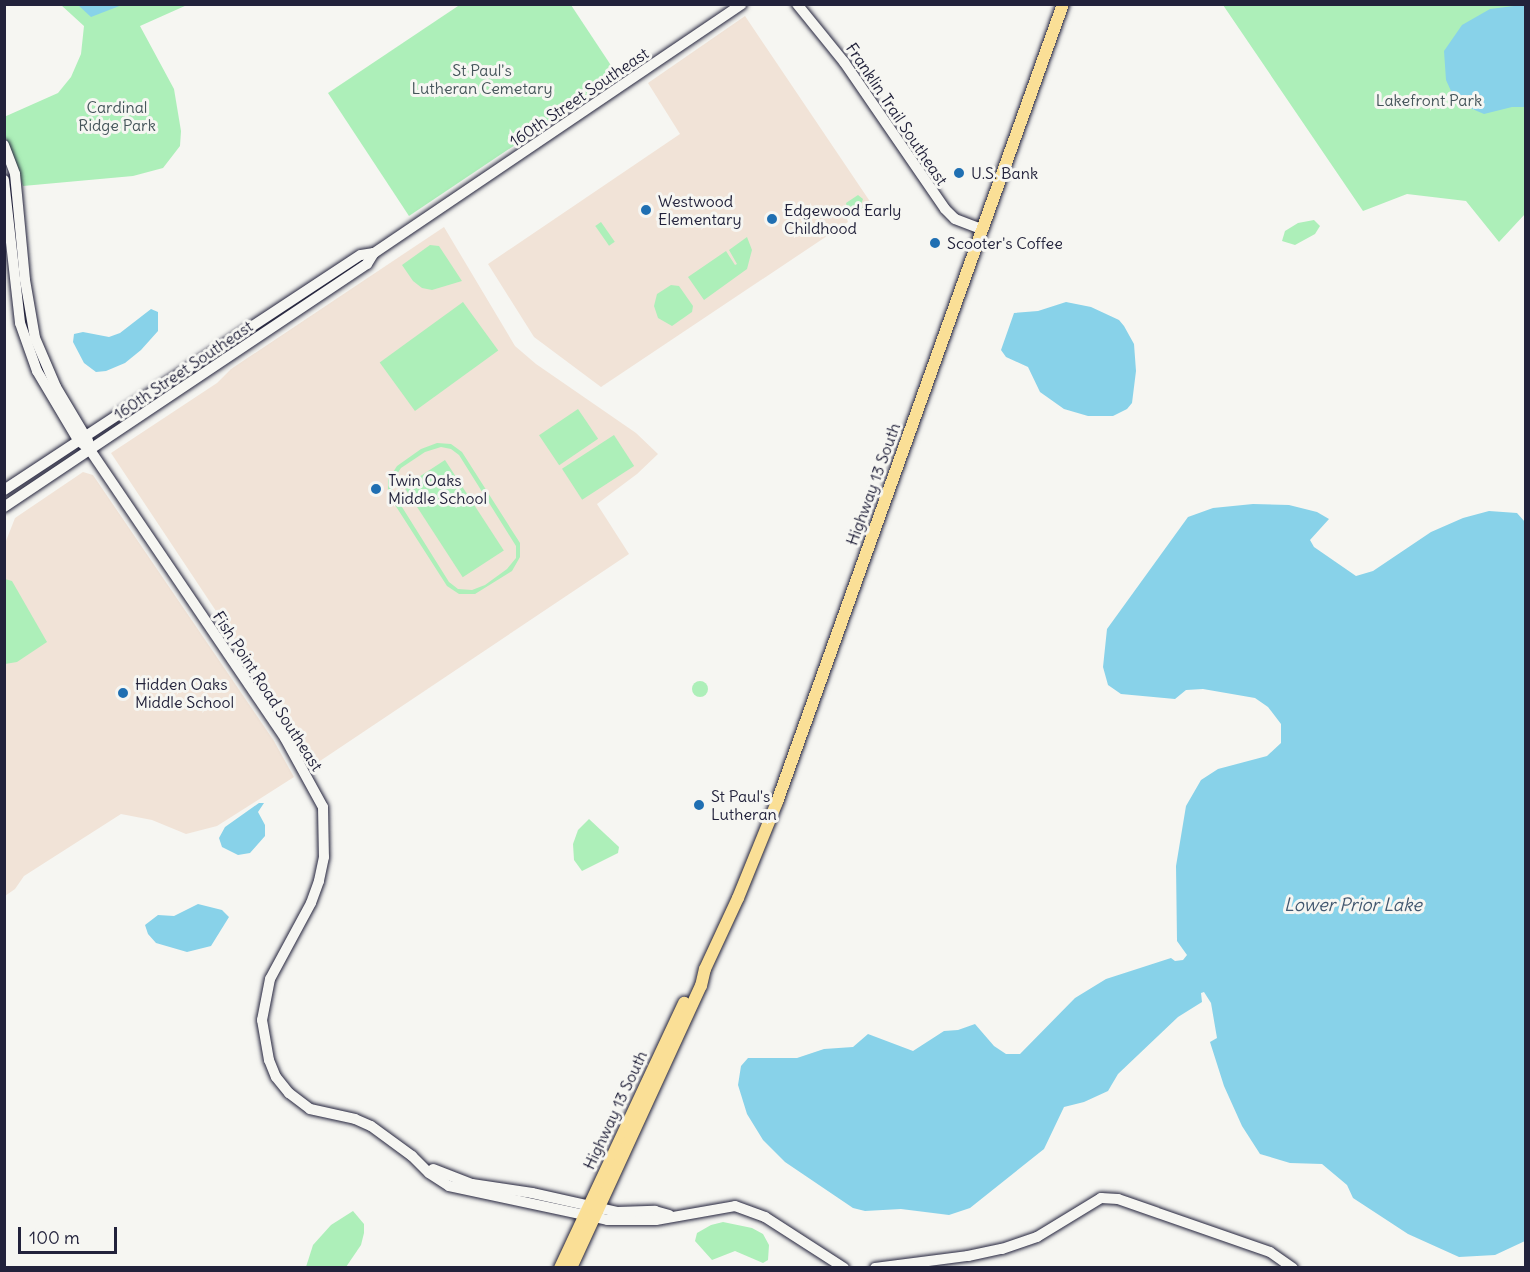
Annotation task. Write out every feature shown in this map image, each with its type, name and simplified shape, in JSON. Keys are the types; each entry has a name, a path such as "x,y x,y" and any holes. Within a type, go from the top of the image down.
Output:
{"main road":[{"name":"Highway 13 South","path":"560,1268 592,1211 701,986 705,969 738,898 824,676 981,229 1064,5"},
{"name":"Highway 13 South","path":"571,1268 592,1211"}],"street":[{"name":"160th Street Southeast","path":"4,507 367,264 374,253 742,4"},
{"name":"Franklin Trail Southeast","path":"797,4 838,54 945,209 955,219 981,229"},
{"path":"4,145 16,182 25,280 35,338 56,387 82,438"},
{"path":"4,180 15,286 23,334 42,381 82,438"},
{"name":"160th Street Southeast","path":"4,490 361,255 374,253"},
{"name":"Fish Point Road Southeast","path":"82,438 285,738 323,807 324,857 319,881 270,979 262,1020 269,1060 276,1077 290,1093 310,1109 355,1119 371,1126 422,1165 472,1184 639,1221 735,1206 765,1217 844,1268"},
{"path":"875,1268 968,1257 1002,1249 1037,1237 1101,1198 1118,1199 1270,1252 1293,1268"}],"shaded area":[{"path":"745,16 871,203 847,219 848,222 601,387 534,337 488,264 680,134 648,83"},
{"name":"Twin Oaks Middle School","path":"444,227 515,346 536,364 636,433 658,454 637,474 597,504 629,554 317,763 111,453 217,383 231,369"},
{"name":"Hidden Oaks Middle School","path":"83,472 93,475 274,741 294,777 217,826 186,834 152,820 121,814 24,876 15,889 5,896 4,546 15,518"}],"green space":[{"name":"St Paul's Lutheran Cemetary","path":"461,4 571,5 618,76 409,216 328,93"},
{"name":"Cardinal Ridge Park","path":"61,5 187,5 140,26 174,89 181,131 180,146 163,168 133,176 23,186 5,135 4,117 58,93 71,77 81,54 84,26"},
{"name":"Lakefront Park","path":"1223,5 1525,5 1525,214 1499,242 1466,201 1407,194 1363,211"},
{"path":"858,195 863,199 861,205 863,208 846,219 844,216 848,211 846,203"},
{"path":"1314,220 1320,226 1315,234 1295,245 1282,241 1285,231 1298,223"},
{"path":"601,222 615,242 609,246 595,226"},
{"path":"747,237 752,250 747,269 704,300 688,277 726,251 735,265 737,264 729,250"},
{"path":"430,245 439,246 462,281 432,290 422,288 413,281 402,265"},
{"path":"671,285 679,286 693,306 692,312 672,326 658,318 654,306 657,294"},
{"path":"463,302 498,351 415,411 380,363"},
{"path":"578,409 598,439 559,465 539,435"},
{"path":"614,435 634,466 582,500 562,469"},
{"path":"437,443 451,444 462,452 520,543 520,557 512,571 475,594 459,594 447,586 388,494 388,480 397,466 421,449","holes":["441,447 451,449 459,455 516,546 516,558 507,569 485,585 472,590 458,589 449,582 392,491 393,480 401,468 425,452"]},
{"path":"445,460 504,551 463,577 404,487"},
{"path":"5,579 12,581 47,642 17,662 5,664"},
{"path":"700,681 708,689 700,697 692,689"},
{"path":"589,819 619,847 618,853 582,871 574,860 573,844 578,830"},
{"path":"353,1211 364,1224 364,1233 361,1245 346,1267 306,1267 313,1245 331,1225"},
{"path":"723,1222 752,1228 763,1234 769,1245 768,1260 763,1263 735,1251 712,1260 695,1241 697,1233 711,1225"}],"water":[{"path":"78,5 122,5 91,17"},
{"path":"1526,6 1525,107 1512,107 1484,114 1456,102 1446,80 1444,51 1462,25 1490,9"},
{"path":"1066,302 1091,307 1119,320 1134,344 1136,371 1132,403 1127,409 1113,416 1088,416 1064,409 1040,392 1028,367 1006,357 1001,350 1014,313 1038,311"},
{"path":"151,309 158,312 158,331 141,350 125,363 106,371 96,372 84,363 73,342 74,334 83,332 109,337 120,333"},
{"name":"Lower Prior Lake","path":"1253,504 1289,505 1317,512 1329,519 1310,540 1314,547 1356,576 1373,571 1431,532 1463,518 1489,511 1517,513 1525,522 1525,1241 1495,1255 1459,1257 1408,1234 1353,1198 1347,1185 1322,1164 1290,1163 1260,1154 1242,1126 1224,1086 1210,1042 1217,1038 1211,1003 1204,992 1201,993 1202,1002 1178,1017 1118,1074 1108,1091 1084,1102 1064,1107 1044,1149 970,1208 949,1215 901,1209 865,1211 853,1208 785,1162 763,1140 747,1114 738,1085 741,1066 748,1058 797,1058 824,1049 853,1047 868,1034 913,1051 944,1031 958,1030 975,1024 994,1046 1006,1054 1020,1054 1075,998 1106,979 1171,958 1175,961 1183,960 1187,955 1177,941 1176,866 1186,806 1201,780 1218,769 1267,756 1281,743 1281,724 1268,707 1255,698 1203,689 1186,690 1175,699 1121,694 1108,685 1103,667 1107,629 1188,517 1213,508"},
{"path":"259,803 264,803 258,812 265,825 265,836 250,853 238,855 222,847 219,838 225,827"},
{"path":"198,904 222,910 229,917 211,946 187,952 156,943 148,934 145,925 158,915 174,916"}],"place":[{"name":"U.S. Bank","path":"959,173"},
{"name":"Westwood Elementary","path":"646,210"},
{"name":"Edgewood Early Childhood","path":"772,219"},
{"name":"Scooter's Coffee","path":"935,243"},
{"name":"Twin Oaks Middle School","path":"376,489"},
{"name":"Hidden Oaks Middle School","path":"123,693"},
{"name":"St Paul's Lutheran","path":"699,805"}]}
